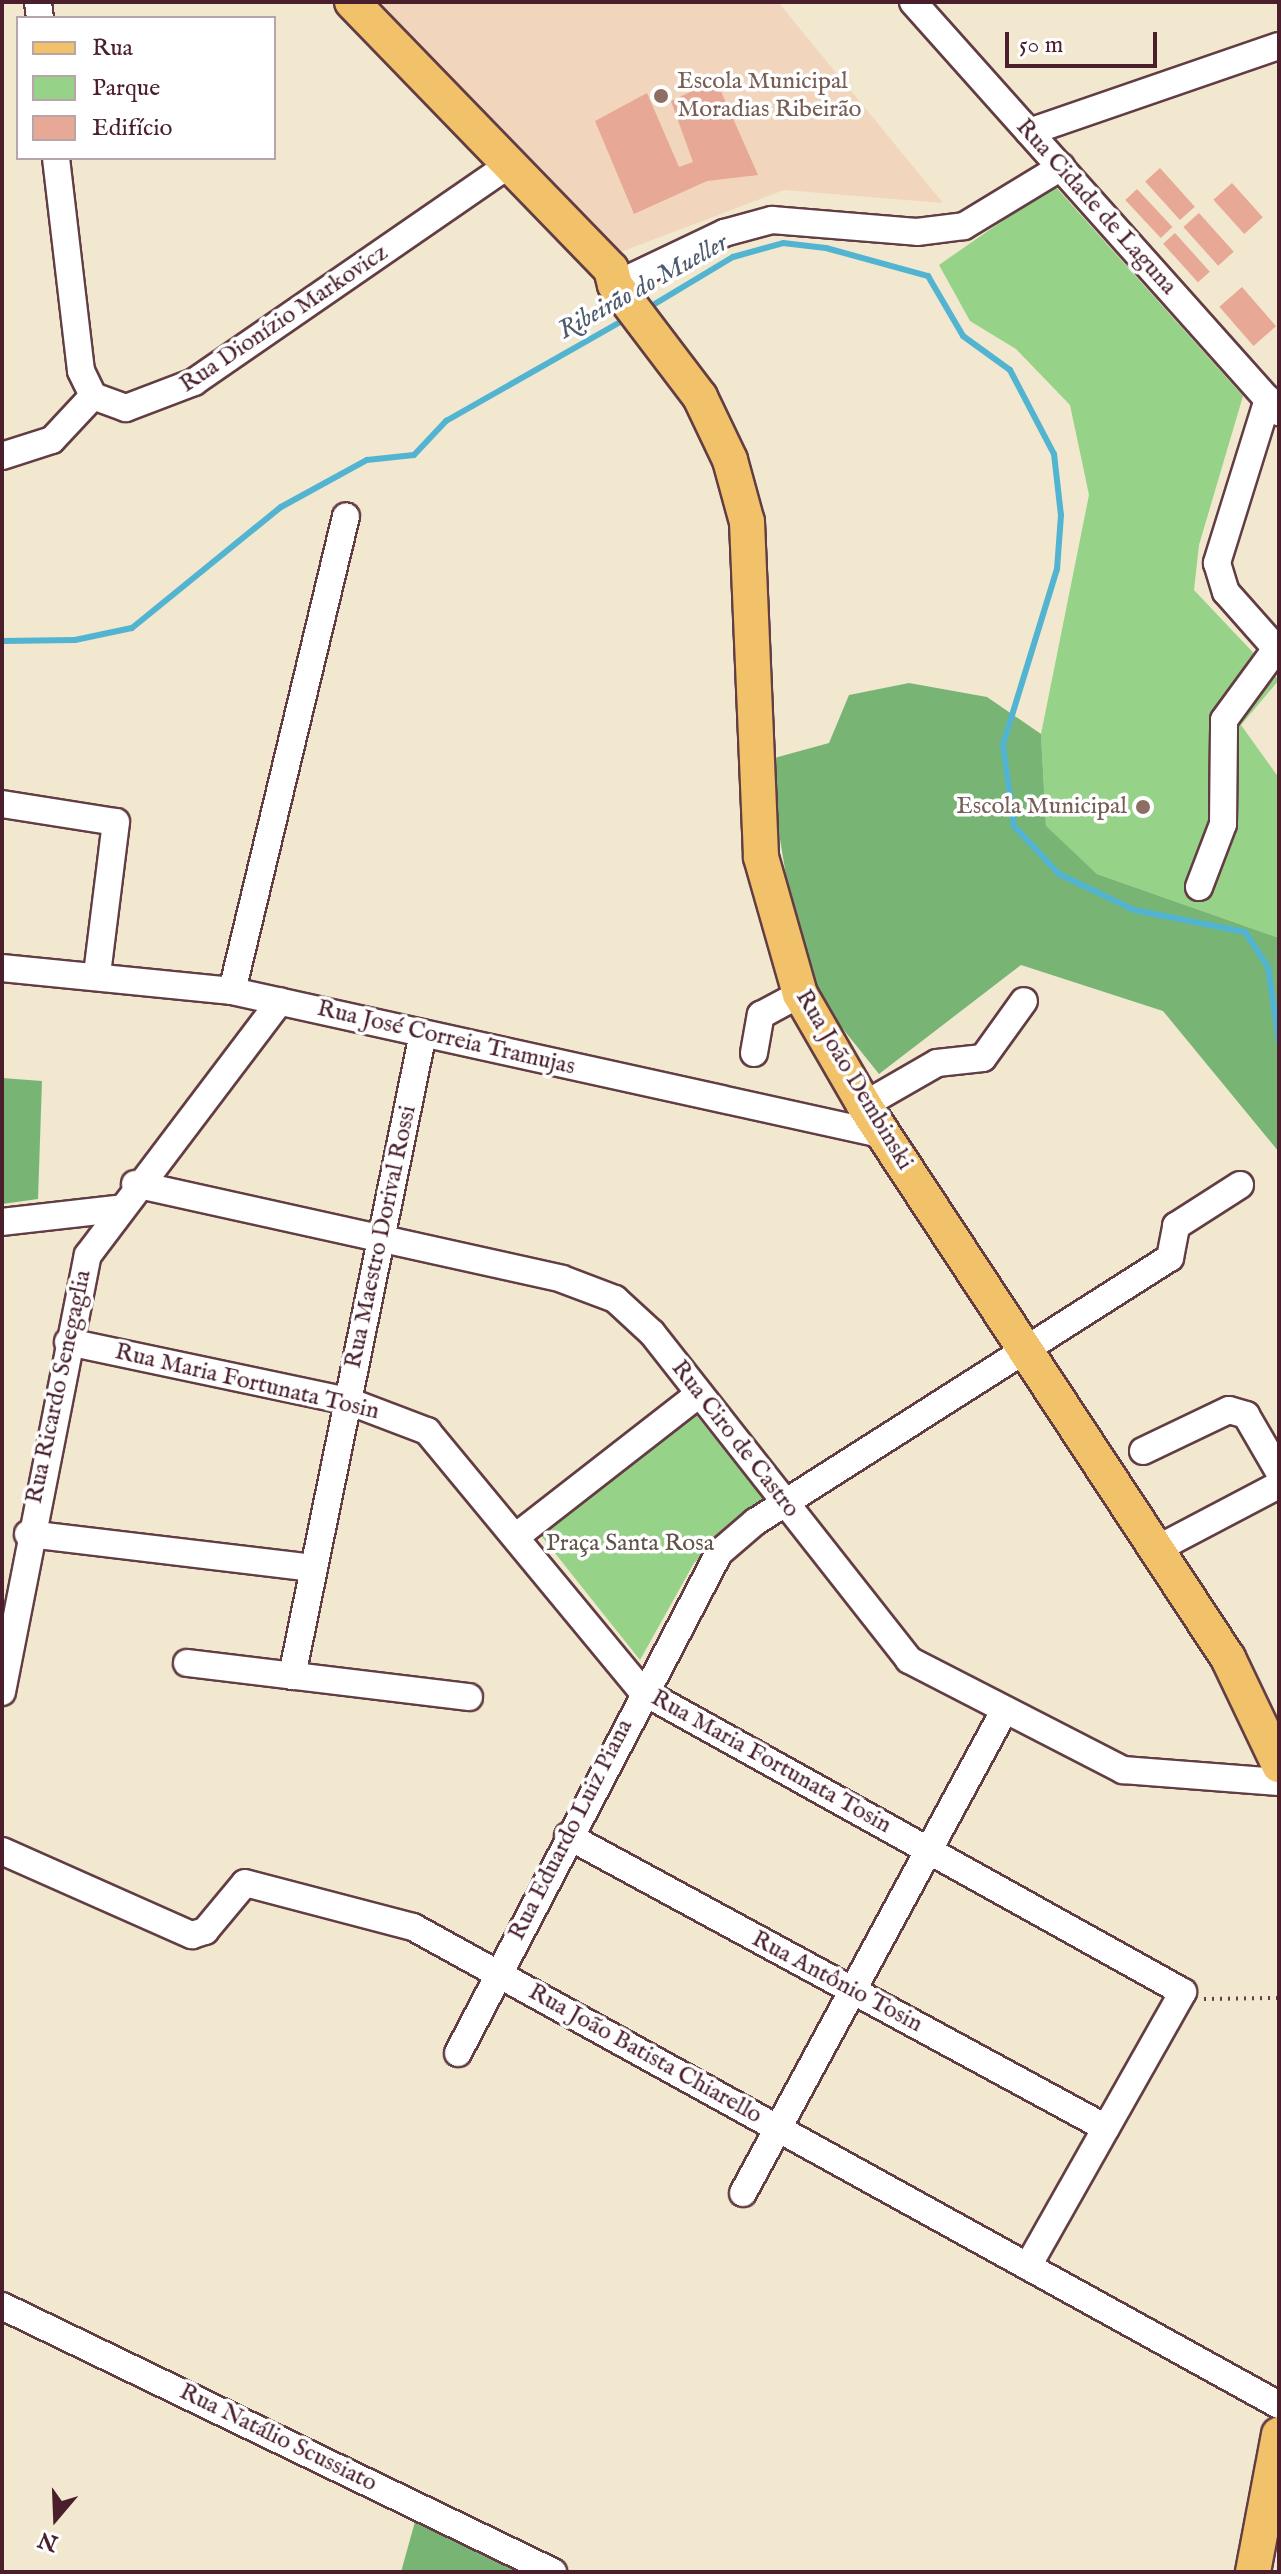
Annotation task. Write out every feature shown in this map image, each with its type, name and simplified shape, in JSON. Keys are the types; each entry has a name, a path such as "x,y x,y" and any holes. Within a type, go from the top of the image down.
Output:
{"main road":[{"name":"Rua João Dembinski","path":"352,2 506,167 516,191 599,279 622,292 651,327 700,397 740,491 750,555 761,857 800,994 864,1105 1228,1658 1279,1765"},
{"path":"1253,2572 1279,2434"}],"street":[{"name":"Rua Cidade de Laguna","path":"913,2 1247,375 1275,398"},
{"path":"1029,132 1279,46"},
{"path":"2,456 52,440 93,396 81,371 56,160"},
{"name":"Rua Dionízio Markovicz","path":"93,396 126,408 170,396 506,167"},
{"path":"622,292 724,233 772,220 917,232 964,226 1061,167"},
{"path":"1199,887 1223,824 1224,720 1277,650 1226,592 1217,563 1275,398"},
{"path":"232,991 346,516"},
{"path":"2,804 116,822 97,974"},
{"name":"Rua José Correia Tramujas","path":"2,968 97,974 232,991 885,1135"},
{"path":"754,1053 761,1015 800,994"},
{"name":"Rua Ricardo Senegaglia","path":"2,1692 8,1602 28,1534 88,1255 116,1209 280,1001"},
{"path":"864,1105 937,1063 983,1058 1024,1001"},
{"name":"Rua Maestro Dorival Rossi","path":"292,1676 423,1033"},
{"name":"Rua Ciro de Castro","path":"135,1184 562,1279 615,1299 699,1394 909,1660 1003,1713 1123,1770 1279,1782"},
{"name":"Rua Eduardo Luiz Piana","path":"458,2053 704,1572 737,1535 1028,1354 1170,1258 1176,1226 1240,1185"},
{"path":"2,1222 116,1209"},
{"name":"Rua Maria Fortunata Tosin","path":"68,1342 348,1401 427,1431 518,1535 642,1691 1183,1992"},
{"path":"518,1535 699,1394"},
{"path":"1143,1451 1229,1410 1246,1415 1279,1472"},
{"path":"1157,1549 1279,1485"},
{"path":"28,1534 313,1568"},
{"path":"187,1663 469,1697"},
{"path":"743,2193 1003,1713"},
{"name":"Rua Antônio Tosin","path":"568,1836 1106,2128"},
{"name":"Rua João Batista Chiarello","path":"2,1851 184,1934 199,1935 229,1893 254,1884 389,1918 498,1973 1279,2405"},
{"path":"1028,2266 1183,1992"},
{"name":"Rua Natálio Scussiato","path":"2,2306 553,2572"}],"path":[{"path":"1183,1992 1204,1999 1279,1998"}],"shaded area":[{"name":"Escola Municipal Moradias Ribeirão","path":"778,2 943,203 784,190 613,255 381,3"}],"green space":[{"path":"1054,185 1243,396 1199,545 1194,590 1279,680 1241,725 1279,778 1279,938 1097,874 1046,827 1041,734 1089,495 1070,405 1016,349 970,321 939,265"},
{"path":"909,683 987,697 1041,734 1046,826 1097,874 1279,938 1279,1152 1163,1011 1021,965 879,1074 803,979 767,760 829,743 849,695"},
{"path":"2,1078 42,1081 38,1199 2,1204"},
{"name":"Praça Santa Rosa","path":"692,1410 766,1502 694,1563 640,1660 539,1533"},
{"path":"416,2518 527,2572 401,2572"}],"building":[{"path":"716,80 758,175 707,181 634,214 595,121 647,93 679,167 693,162 671,101"},
{"path":"1160,168 1195,207 1180,220 1145,181"},
{"path":"1232,183 1263,217 1244,234 1213,200"},
{"path":"1137,189 1172,227 1161,238 1125,200"},
{"path":"1199,213 1234,252 1218,266 1183,227"},
{"path":"1175,233 1210,272 1198,282 1163,244"},
{"path":"1242,287 1276,326 1253,346 1219,307"}],"waterway":[{"name":"Ribeirão do Mueller","path":"648,308 733,257 783,243 826,248 928,276 963,336 1010,370 1054,454 1061,515 1057,569 1003,745 1014,826 1059,874 1134,910 1245,932 1268,967 1279,1043"},
{"name":"Ribeirão do Mueller","path":"2,641 75,640 132,628 281,507 367,460 414,455 446,421 627,318"}],"place":[{"name":"Escola Municipal Moradias Ribeirão","path":"661,96"},
{"name":"Escola Municipal","path":"1143,807"}]}
